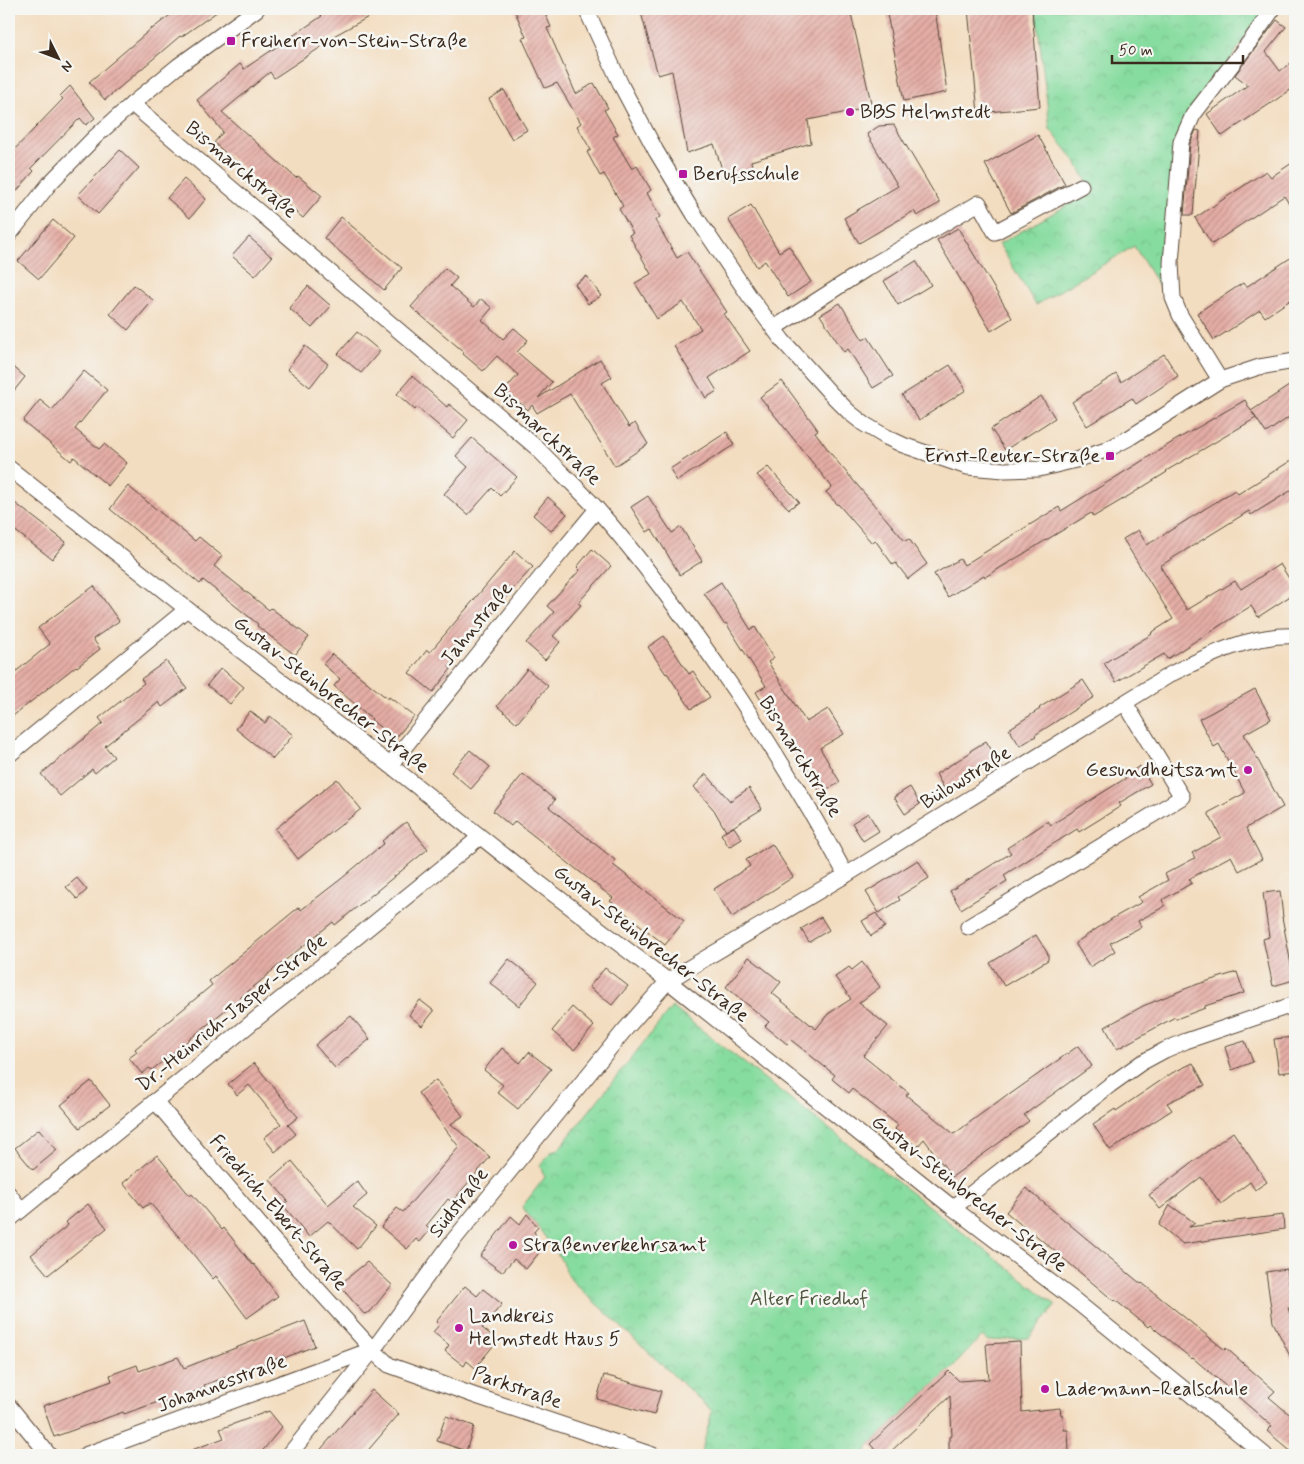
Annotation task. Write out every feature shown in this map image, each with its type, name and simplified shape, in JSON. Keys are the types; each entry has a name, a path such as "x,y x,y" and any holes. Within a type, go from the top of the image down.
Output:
{"street":[{"path":"9,235 50,183 95,137 191,56 257,9"},
{"path":"586,9 625,94 676,185 747,292 783,341 850,413 864,424 903,446 967,466 1004,470 1039,469 1106,450 1220,380 1259,367 1295,361"},
{"path":"1220,380 1180,315 1173,298 1171,263 1181,142 1193,115 1273,9"},
{"name":"Bismarckstraße","path":"132,104 537,448 597,509 675,606 729,683 823,831 846,875"},
{"path":"774,328 866,269 979,203 995,232 1081,186"},
{"name":"Gustav-Steinbrecher-Straße","path":"9,468 186,609 668,982 953,1208 1077,1302 1265,1455"},
{"name":"Jahnstraße","path":"390,765 597,509"},
{"path":"9,754 186,609"},
{"name":"Bülowstraße","path":"668,982 846,875 1171,674 1227,648 1258,640 1295,636"},
{"path":"968,927 1182,797 1125,703"},
{"name":"Dr.-Heinrich-Jasper-Straße","path":"9,1220 480,836"},
{"name":"Südstraße","path":"290,1455 373,1350 452,1242 623,1032 668,982"},
{"path":"953,1208 1140,1063 1186,1041 1295,1004"},
{"name":"Friedrich-Ebert-Straße","path":"155,1101 273,1240 373,1350"},
{"path":"9,1194 21,1210"},
{"name":"Johannesstraße","path":"85,1455 373,1350"},
{"name":"Parkstraße","path":"373,1350 389,1365 653,1455"},
{"path":"9,1406 49,1455"}],"green space":[{"path":"1036,9 1267,9 1187,118 1171,216 1165,296 1134,246 1036,305 999,244 1092,191 1076,162 1050,129"},
{"name":"Alter Friedhof","path":"672,1007 1056,1305 1029,1338 988,1341 982,1336 949,1371 870,1444 865,1455 701,1454 712,1411 574,1283 554,1249 522,1207 545,1177 540,1166 551,1152 558,1150"}],"building":[{"path":"178,9 221,9 180,36 105,100 89,82 152,28"},
{"path":"329,9 383,9 319,44 321,47 274,78 270,72 222,112 296,178 298,176 322,196 303,218 268,188 266,190 214,143 223,132 197,100 240,64 244,69 322,16 320,14"},
{"path":"514,9 543,9 551,27 547,28 576,94 594,83 608,108 604,110 618,134 613,137 632,169 637,166 651,190 647,193 660,217 655,220 677,258 687,252 727,312 724,314 750,351 709,378 717,391 706,398 674,346 701,329 683,302 657,319 635,283 651,274 629,235 633,233 619,209 623,206 604,174 600,176 587,152 591,150 577,126 581,123 557,83 545,88 522,38 526,37"},
{"path":"640,9 850,9 872,107 808,120 811,143 751,161 753,172 725,179 714,144 687,153 672,71 658,75"},
{"path":"886,9 935,9 947,92 904,101"},
{"path":"968,9 1032,9 1040,107 978,113"},
{"path":"1277,20 1286,27 1266,52 1280,71 1295,60 1295,87 1222,136 1207,114 1248,85 1235,75"},
{"path":"70,86 95,118 86,125 80,118 31,168 34,171 9,200 9,155 63,99 60,96"},
{"path":"504,90 527,130 512,139 489,99"},
{"path":"894,125 940,203 917,216 914,211 859,243 844,218 898,186 867,134 879,126"},
{"path":"1196,130 1200,131 1193,215 1184,215 1190,144"},
{"path":"1038,135 1065,184 1011,213 985,164"},
{"path":"120,150 139,168 98,214 78,195"},
{"path":"1295,161 1295,213 1284,196 1212,244 1195,218 1266,171 1271,177"},
{"path":"184,179 206,199 190,218 167,198"},
{"path":"751,205 779,252 789,246 811,282 788,297 765,261 757,267 728,219"},
{"path":"341,217 402,268 384,290 324,238"},
{"path":"53,220 74,238 39,279 18,261"},
{"path":"958,228 1012,318 991,331 937,240"},
{"path":"249,237 272,257 255,276 232,256"},
{"path":"1295,255 1295,297 1265,317 1260,310 1214,340 1197,313 1243,283 1246,287"},
{"path":"916,261 931,285 898,305 884,281"},
{"path":"445,268 457,278 450,286 474,307 481,299 492,308 482,320 503,339 514,328 528,340 517,352 552,382 538,398 600,359 612,377 602,383 629,427 635,423 648,444 615,466 570,394 537,413 532,405 528,410 505,390 518,375 497,356 483,371 463,354 464,352 411,307"},
{"path":"587,276 601,296 588,304 575,284"},
{"path":"134,285 153,300 128,330 110,314"},
{"path":"308,286 331,306 312,328 289,308"},
{"path":"840,303 863,340 868,337 893,376 873,388 848,349 844,352 820,315"},
{"path":"357,332 380,351 361,373 338,354"},
{"path":"305,346 328,364 310,387 287,369"},
{"path":"1164,354 1178,376 1136,404 1132,398 1087,426 1072,402 1116,374 1121,382"},
{"path":"9,363 25,377 9,397"},
{"path":"950,365 966,390 919,420 902,395"},
{"path":"84,371 107,390 75,429 99,449 104,444 127,463 108,486 74,457 71,461 23,421 40,400 52,410"},
{"path":"412,376 447,407 449,404 468,420 453,438 417,407 415,410 397,394"},
{"path":"782,381 818,430 815,432 835,459 905,541 909,539 927,564 908,579 896,563 893,565 875,540 872,543 826,492 832,487 760,397"},
{"path":"1295,382 1295,413 1266,433 1256,418 1093,517 1091,513 948,597 934,574 960,559 964,565 1059,507 1061,511 1245,400 1251,411"},
{"path":"1041,396 1055,418 1005,450 991,429"},
{"path":"727,432 734,445 677,481 670,469"},
{"path":"472,438 517,477 500,496 492,488 468,515 444,494 468,467 456,456"},
{"path":"1295,458 1295,488 1251,515 1249,511 1160,566 1187,610 1235,581 1241,589 1280,564 1295,588 1295,593 1258,617 1251,606 1167,659 1164,654 1116,682 1104,663 1173,619 1123,539 1138,530 1147,545 1235,490 1238,494"},
{"path":"768,467 799,502 789,509 757,475"},
{"path":"128,486 195,541 199,537 222,556 214,566 269,610 271,608 309,637 295,655 257,626 258,624 203,580 200,584 110,509"},
{"path":"648,496 672,533 681,527 702,561 680,575 652,529 647,532 631,507"},
{"path":"548,497 567,514 551,531 533,515"},
{"path":"15,503 66,542 52,559 9,526 9,511"},
{"path":"592,549 611,566 578,603 581,605 553,636 560,642 545,660 526,643 554,612 547,606 580,570 577,567"},
{"path":"515,551 533,567 503,600 449,667 451,669 433,692 409,673 427,650 430,652"},
{"path":"721,582 751,630 755,627 774,658 768,662 806,722 828,709 844,734 820,748 840,782 821,794 774,712 770,715 756,692 766,686 726,623 724,624 704,593"},
{"path":"94,586 119,621 93,639 100,649 9,719 9,677 50,644 38,628"},
{"path":"664,636 689,674 693,671 710,697 691,709 648,647"},
{"path":"332,654 388,699 389,697 414,716 395,739 334,686 340,679 323,664"},
{"path":"166,661 187,688 162,707 159,702 105,746 114,757 95,773 92,769 60,796 41,774 103,723 99,718 144,683 141,679"},
{"path":"221,668 244,687 230,704 207,685"},
{"path":"527,669 548,686 517,723 497,706"},
{"path":"1083,680 1094,697 1020,746 1009,729"},
{"name":"Gesundheitsamt","path":"1255,689 1271,719 1244,734 1283,807 1246,828 1262,859 1239,871 1231,856 1189,879 1192,883 1162,900 1165,906 1138,921 1141,927 1110,943 1115,951 1090,967 1075,943 1142,902 1138,897 1168,880 1165,874 1195,858 1192,853 1221,837 1208,813 1245,793 1219,744 1214,747 1199,719"},
{"path":"250,711 265,723 270,716 293,735 273,759 236,729"},
{"path":"986,741 997,759 946,792 936,774"},
{"path":"470,750 490,767 471,789 451,772"},
{"path":"1140,766 1151,784 1119,803 1121,806 1079,832 1077,829 1004,875 1007,881 961,909 950,891 1011,853 1007,848 1048,821 1051,825 1126,778 1124,776"},
{"path":"523,774 555,800 549,807 615,860 612,864 684,921 665,945 610,901 613,898 515,821 511,826 493,811"},
{"path":"706,774 730,801 749,788 762,809 726,831 714,810 694,787"},
{"path":"337,779 361,809 298,859 275,829"},
{"path":"910,787 920,804 905,814 894,797"},
{"path":"868,813 879,831 863,841 852,823"},
{"path":"406,822 428,849 335,925 333,922 268,974 152,1070 149,1068 142,1074 129,1058 137,1052 135,1049 212,985 209,981 299,907 301,910 341,879 384,843 382,841"},
{"path":"734,827 742,839 729,847 721,834"},
{"path":"772,844 793,877 732,917 714,889 750,866 746,860"},
{"path":"918,860 929,878 898,897 900,900 879,913 866,892"},
{"path":"77,878 87,890 77,899 66,887"},
{"path":"1280,891 1282,917 1294,980 1273,986 1263,939 1269,937 1263,893"},
{"path":"876,913 885,927 871,936 862,921"},
{"path":"821,917 829,930 809,942 801,929"},
{"path":"1036,935 1048,954 1048,960 1004,986 990,963"},
{"path":"749,957 781,982 772,993 816,1029 828,1014 851,999 835,977 849,967 852,970 862,962 880,987 859,1003 888,1026 863,1056 909,1093 906,1095 954,1134 1078,1046 1092,1066 1024,1115 1029,1121 952,1177 924,1139 917,1147 895,1129 898,1125 852,1089 849,1093 832,1079 835,1075 791,1040 787,1044 765,1026 769,1022 726,987"},
{"path":"509,959 538,982 519,1006 490,983"},
{"path":"605,968 628,986 612,1005 589,987"},
{"path":"1237,972 1244,993 1205,1006 1205,1008 1176,1019 1175,1017 1117,1049 1105,1027 1143,1006 1195,985"},
{"path":"420,1000 434,1011 422,1026 409,1015"},
{"path":"572,1007 594,1026 574,1050 552,1031"},
{"path":"351,1016 370,1039 335,1068 315,1045"},
{"path":"1295,1037 1295,1071 1279,1073 1274,1039"},
{"path":"1245,1041 1253,1062 1232,1070 1225,1047"},
{"path":"502,1048 520,1063 529,1052 551,1069 518,1109 497,1092 503,1085 484,1070"},
{"path":"254,1063 298,1117 288,1125 296,1134 275,1152 264,1138 281,1124 249,1085 237,1095 228,1084"},
{"path":"1193,1063 1205,1085 1167,1103 1172,1110 1110,1150 1093,1124 1115,1109 1116,1111 1172,1073"},
{"path":"436,1080 463,1116 451,1124 490,1157 452,1202 448,1199 426,1226 430,1230 420,1242 416,1239 407,1249 381,1227 397,1208 403,1212 459,1147 418,1093"},
{"path":"91,1081 110,1105 80,1128 61,1105"},
{"path":"39,1129 57,1150 33,1170 15,1148"},
{"path":"1233,1132 1267,1182 1255,1190 1250,1182 1221,1204 1201,1177 1160,1209 1149,1195"},
{"path":"157,1155 190,1196 192,1194 222,1230 224,1228 278,1296 247,1318 216,1276 213,1279 150,1203 143,1208 123,1183"},
{"path":"292,1161 328,1205 357,1181 367,1195 353,1207 376,1226 357,1249 328,1221 309,1237 283,1205 288,1201 270,1180"},
{"path":"1026,1188 1141,1284 1225,1350 1226,1348 1275,1391 1269,1397 1295,1419 1295,1455 1267,1431 1272,1426 1193,1358 1150,1325 1148,1327 1114,1301 1006,1212"},
{"path":"88,1204 107,1228 48,1275 31,1255 68,1225 66,1222"},
{"path":"1170,1205 1195,1223 1189,1227 1283,1215 1284,1229 1183,1244 1159,1225"},
{"name":"Straßenverkehrsamt","path":"527,1214 538,1227 534,1232 536,1235 532,1241 542,1249 526,1269 514,1259 502,1272 480,1256 511,1216 520,1224"},
{"path":"367,1262 392,1285 370,1312 364,1314 339,1285"},
{"path":"1287,1269 1293,1308 1288,1308 1295,1327 1295,1366 1273,1322 1266,1272"},
{"name":"Landkreis Helmstedt Haus 5","path":"465,1286 477,1296 483,1289 502,1304 482,1328 498,1340 475,1368 467,1361 464,1366 445,1351 449,1345 433,1332 439,1325 436,1322"},
{"path":"305,1321 315,1346 204,1385 205,1388 162,1404 161,1401 124,1414 123,1412 54,1437 43,1406 112,1381 110,1375 137,1365 139,1371 178,1357 184,1368"},
{"path":"1020,1342 1022,1412 1060,1408 1061,1415 1063,1415 1064,1430 1068,1430 1069,1452 1065,1452 1065,1455 949,1455 949,1437 952,1436 950,1396 887,1455 880,1455 870,1444 949,1371 959,1381 989,1379 986,1344"},
{"path":"604,1375 661,1391 654,1415 597,1399"},
{"path":"372,1390 399,1414 364,1455 316,1455"},
{"path":"269,1411 282,1427 259,1455 181,1455 224,1438 220,1429"},
{"path":"446,1416 474,1426 466,1451 437,1441"}],"place":[{"name":"Freiherr-von-Stein-Straße","path":"231,41"},
{"name":"BBS Helmstedt","path":"850,112"},
{"name":"Berufsschule","path":"683,174"},
{"name":"Ernst-Reuter-Straße","path":"1110,456"},
{"name":"Gesundheitsamt","path":"1248,770"},
{"name":"Straßenverkehrsamt","path":"513,1245"},
{"name":"Landkreis Helmstedt Haus 5","path":"459,1328"},
{"name":"Lademann-Realschule","path":"1045,1389"}]}
